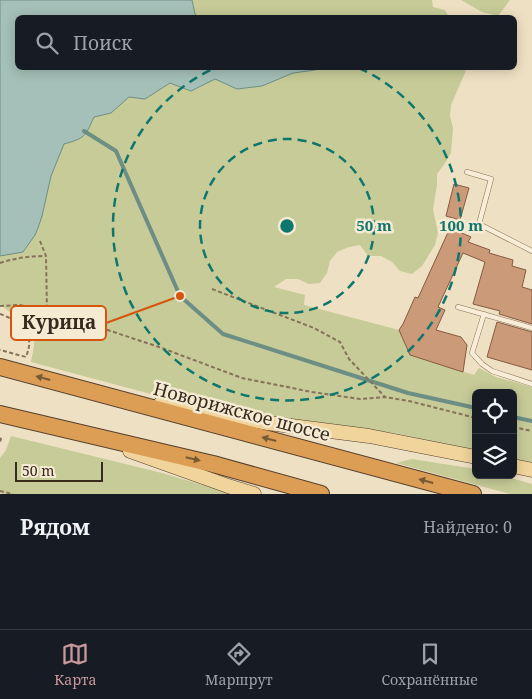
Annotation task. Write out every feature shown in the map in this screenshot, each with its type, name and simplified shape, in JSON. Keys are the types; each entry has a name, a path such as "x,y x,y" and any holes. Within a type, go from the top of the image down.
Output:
{"highway":[{"name":"Новорижское шоссе","path":"0,367 473,494"},
{"path":"0,414 213,464 321,494"}],"main road":[{"path":"86,390 268,423 369,436 472,456"},
{"path":"77,432 254,494"},
{"path":"517,467 532,470"}],"lane":[{"path":"467,172 491,179 479,224 532,251"},
{"path":"458,307 532,328"},
{"path":"484,314 472,353 492,371 532,384"}],"path":[{"path":"40,241 46,256 47,310"},
{"path":"0,263 29,256 46,256"},
{"path":"212,289 314,328 340,342 349,358 385,397"},
{"path":"0,306 19,305 47,310 159,347 242,378 360,399 385,397 409,401 472,417"},
{"path":"0,314 14,320 26,332 29,340 26,356 0,350"},
{"path":"517,428 532,432"},
{"path":"0,491 13,494"}],"green space":[{"path":"192,0 432,0 433,7 445,10 448,15 196,15"},
{"path":"461,0 510,0 499,15 482,12"},
{"path":"315,70 466,70 451,105 450,116 453,128 451,153 437,174 433,209 438,233 435,245 422,266 412,274 400,271 392,262 381,256 368,256 360,245 337,252 330,261 327,273 320,283 309,284 298,279 286,279 274,287 305,295 304,305 399,330 411,355 474,375 479,368 496,377 532,387 532,463 517,460 517,389 472,389 472,450 394,433 275,417 177,401 31,362 34,344 33,334 30,329 0,304 0,256 23,252 42,216 51,176 64,144 84,136 94,117 111,113 129,97 145,99 170,83 191,91 215,79 237,89 262,86 293,73"},
{"path":"11,436 162,473 233,494 2,494 0,493 0,458 6,450"},
{"path":"412,459 472,468 472,479 515,479 532,484 532,494 510,494 396,463"}],"water":[{"path":"0,0 192,0 196,15 15,15 15,70 315,70 293,73 262,86 237,89 215,79 191,91 170,83 145,99 129,97 111,113 94,117 84,136 64,144 51,176 42,216 35,235 23,252 0,256"}],"building":[{"path":"454,184 469,188 460,220 446,216"},
{"path":"450,228 471,237 468,242 490,250 489,253 513,260 512,266 526,270 522,287 532,290 532,324 499,314 500,311 473,304 485,262 463,253 438,307 445,310 436,330 461,337 467,345 463,372 410,355 399,330 415,297 418,298"},
{"path":"497,322 532,332 532,370 487,357"}],"waterway":[{"path":"84,131 116,151 180,296 223,334 408,393 472,407"},
{"path":"517,418 532,421"}],"place":[{"name":"Курица","path":"180,296"}]}
